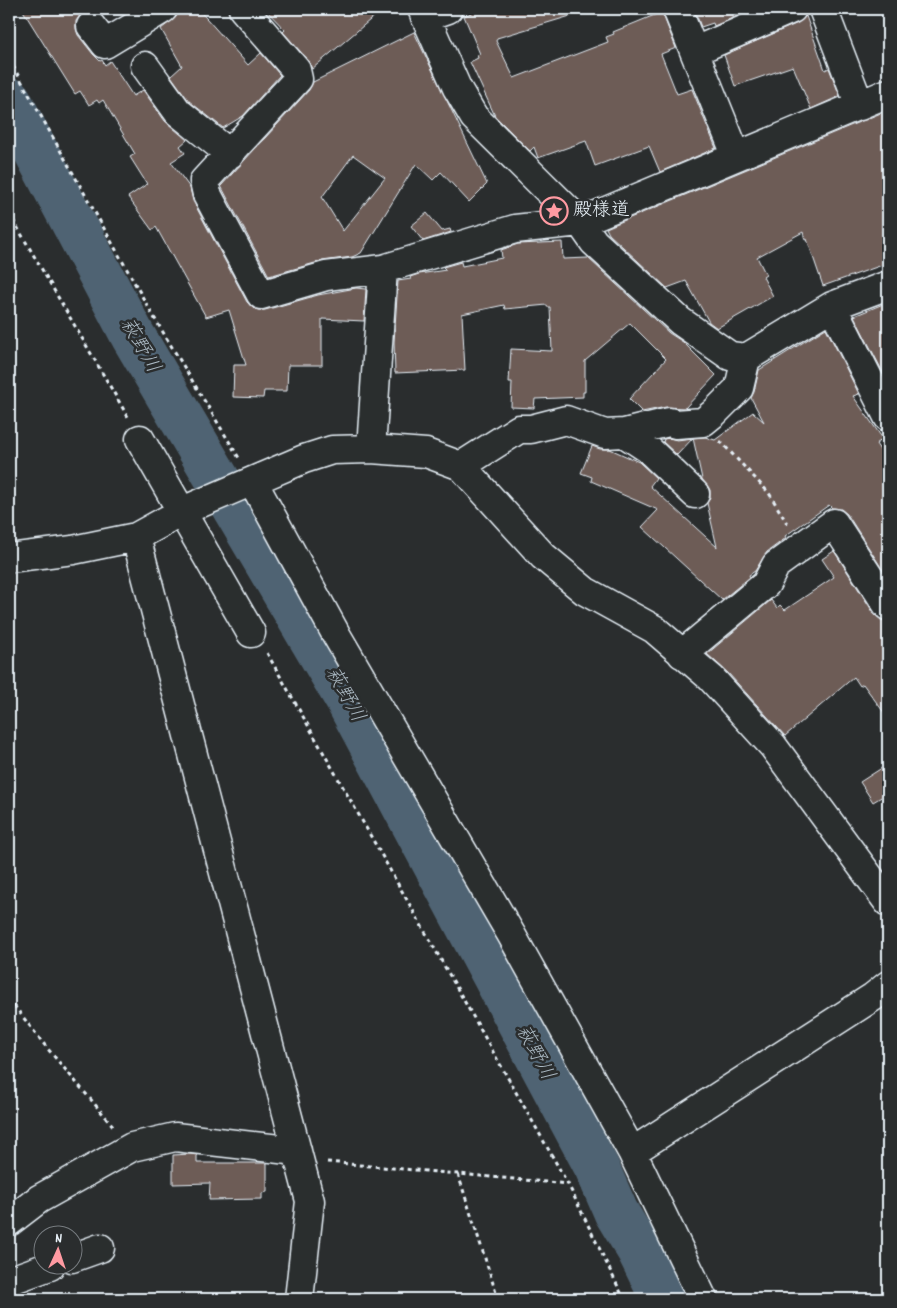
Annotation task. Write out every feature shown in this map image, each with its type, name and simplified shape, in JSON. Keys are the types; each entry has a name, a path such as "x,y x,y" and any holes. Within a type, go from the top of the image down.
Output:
{"street":[{"path":"91,26 105,44 163,9"},
{"path":"243,9 296,70 298,79 204,181 207,194 261,295 326,276 383,269 515,228 580,222 888,93"},
{"path":"677,9 736,156"},
{"path":"695,51 792,9"},
{"path":"823,9 860,106"},
{"path":"432,12 457,88 474,117 580,222 594,242 680,321 730,356 746,358 832,306 888,285"},
{"path":"145,66 178,112 230,154"},
{"path":"371,449 383,269"},
{"path":"832,306 888,417"},
{"path":"461,466 519,429 566,420 605,434 624,433 669,422 676,424 702,422 739,388 746,358"},
{"path":"624,433 647,448 695,494"},
{"path":"140,439 185,511 251,633"},
{"path":"9,558 73,550 136,536 185,511 304,459 332,450 371,449 426,453 461,466 543,556 585,591 654,629 711,678 773,746 888,902"},
{"path":"248,484 511,934 632,1152 703,1299"},
{"path":"682,654 766,584 776,566 834,523 888,606"},
{"path":"136,536 310,1200 299,1299"},
{"path":"632,1152 865,1002 888,985"},
{"path":"9,1222 39,1199 132,1147 175,1137 298,1155"},
{"path":"82,1254 100,1248"},
{"path":"14,1285 32,1276"}],"path":[{"path":"9,59 248,484"},
{"path":"9,212 140,439"},
{"path":"702,422 769,492 801,547"},
{"path":"251,633 262,644 568,1184 624,1299"},
{"path":"9,999 47,1048 132,1147"},
{"path":"298,1155 458,1174 568,1184"},
{"path":"458,1174 498,1299"}],"building":[{"path":"22,9 110,9 101,14 96,11 89,11 81,14 76,21 78,35 100,61 102,60 105,65 110,61 133,96 143,90 165,121 187,140 180,146 185,153 171,162 190,188 193,201 247,302 252,307 258,310 265,310 318,295 356,288 366,289 364,321 322,319 322,365 288,365 287,391 264,391 263,398 233,397 234,365 246,365 229,310 206,317 156,227 152,230 128,197 147,184 130,157 135,154 103,100 99,103 97,100 89,105 80,91 75,94"},
{"path":"179,9 198,9 248,65 261,53 280,75 243,116 223,128 189,101 171,76 182,66 161,29 176,17"},
{"path":"265,9 383,9 312,69 308,60 283,32 285,30"},
{"path":"481,9 576,9 577,14 497,38 496,41 514,78 608,42 606,37 614,34 613,32 662,12 676,48 661,54 677,94 692,89 716,148 660,172 649,146 595,166 586,141 538,158 534,147 530,151 495,116 470,62 478,58 477,55 480,54 464,16"},
{"path":"694,9 753,9 714,26 713,23 701,27"},
{"path":"806,16 825,70 829,68 840,96 811,109 793,66 735,86 724,55 798,23"},
{"path":"414,32 487,184 469,202 441,172 433,180 416,164 361,253 352,257 322,261 269,276 221,186 309,90 313,82","holes":["353,155 385,178 343,231 322,197"]},
{"path":"888,110 888,263 823,286 803,232 757,257 766,275 763,277 773,296 717,328 709,322 686,281 667,288 609,234 606,228"},
{"path":"427,213 442,231 450,229 451,232 423,241 411,226"},
{"path":"562,242 563,259 588,258 669,333 683,342 716,375 685,408 666,407 642,412 629,399 666,359 630,323 585,361 585,392 583,392 583,397 535,399 534,408 511,407 512,382 509,382 511,349 552,351 550,307 547,307 547,305 505,309 504,305 462,314 465,370 395,373 394,342 398,281 411,279 410,277 419,274 446,270 443,267 461,262 462,266 502,258 501,250 518,244"},
{"path":"888,302 888,382 854,316"},
{"path":"826,328 859,394 853,396 883,439 876,444 888,462 888,578 847,514 841,509 832,508 829,505 785,536 786,538 767,552 755,571 749,575 750,577 722,600 642,527 658,510 591,481 592,477 581,473 592,446 600,449 610,449 639,462 656,478 650,486 717,547 707,503 710,497 710,490 702,479 693,438 705,437 715,440 753,412 764,422 751,398 759,370"},
{"path":"693,438 677,455 663,442 664,439 677,440"},
{"path":"834,551 875,615 881,620 888,622 888,718 863,684 860,686 854,677 785,736 728,673 707,654 771,600 777,608 780,605 785,610 834,577 822,559"},
{"path":"888,764 888,793 873,802 860,782"},
{"path":"173,1155 197,1155 197,1163 267,1163 267,1192 262,1193 262,1199 209,1200 210,1183 173,1184"}],"waterway":[{"name":"萩野川","path":"9,100 133,336 347,699 597,1168 616,1212 639,1250 663,1299"}],"place":[{"name":"殿様道","path":"554,211"}]}
